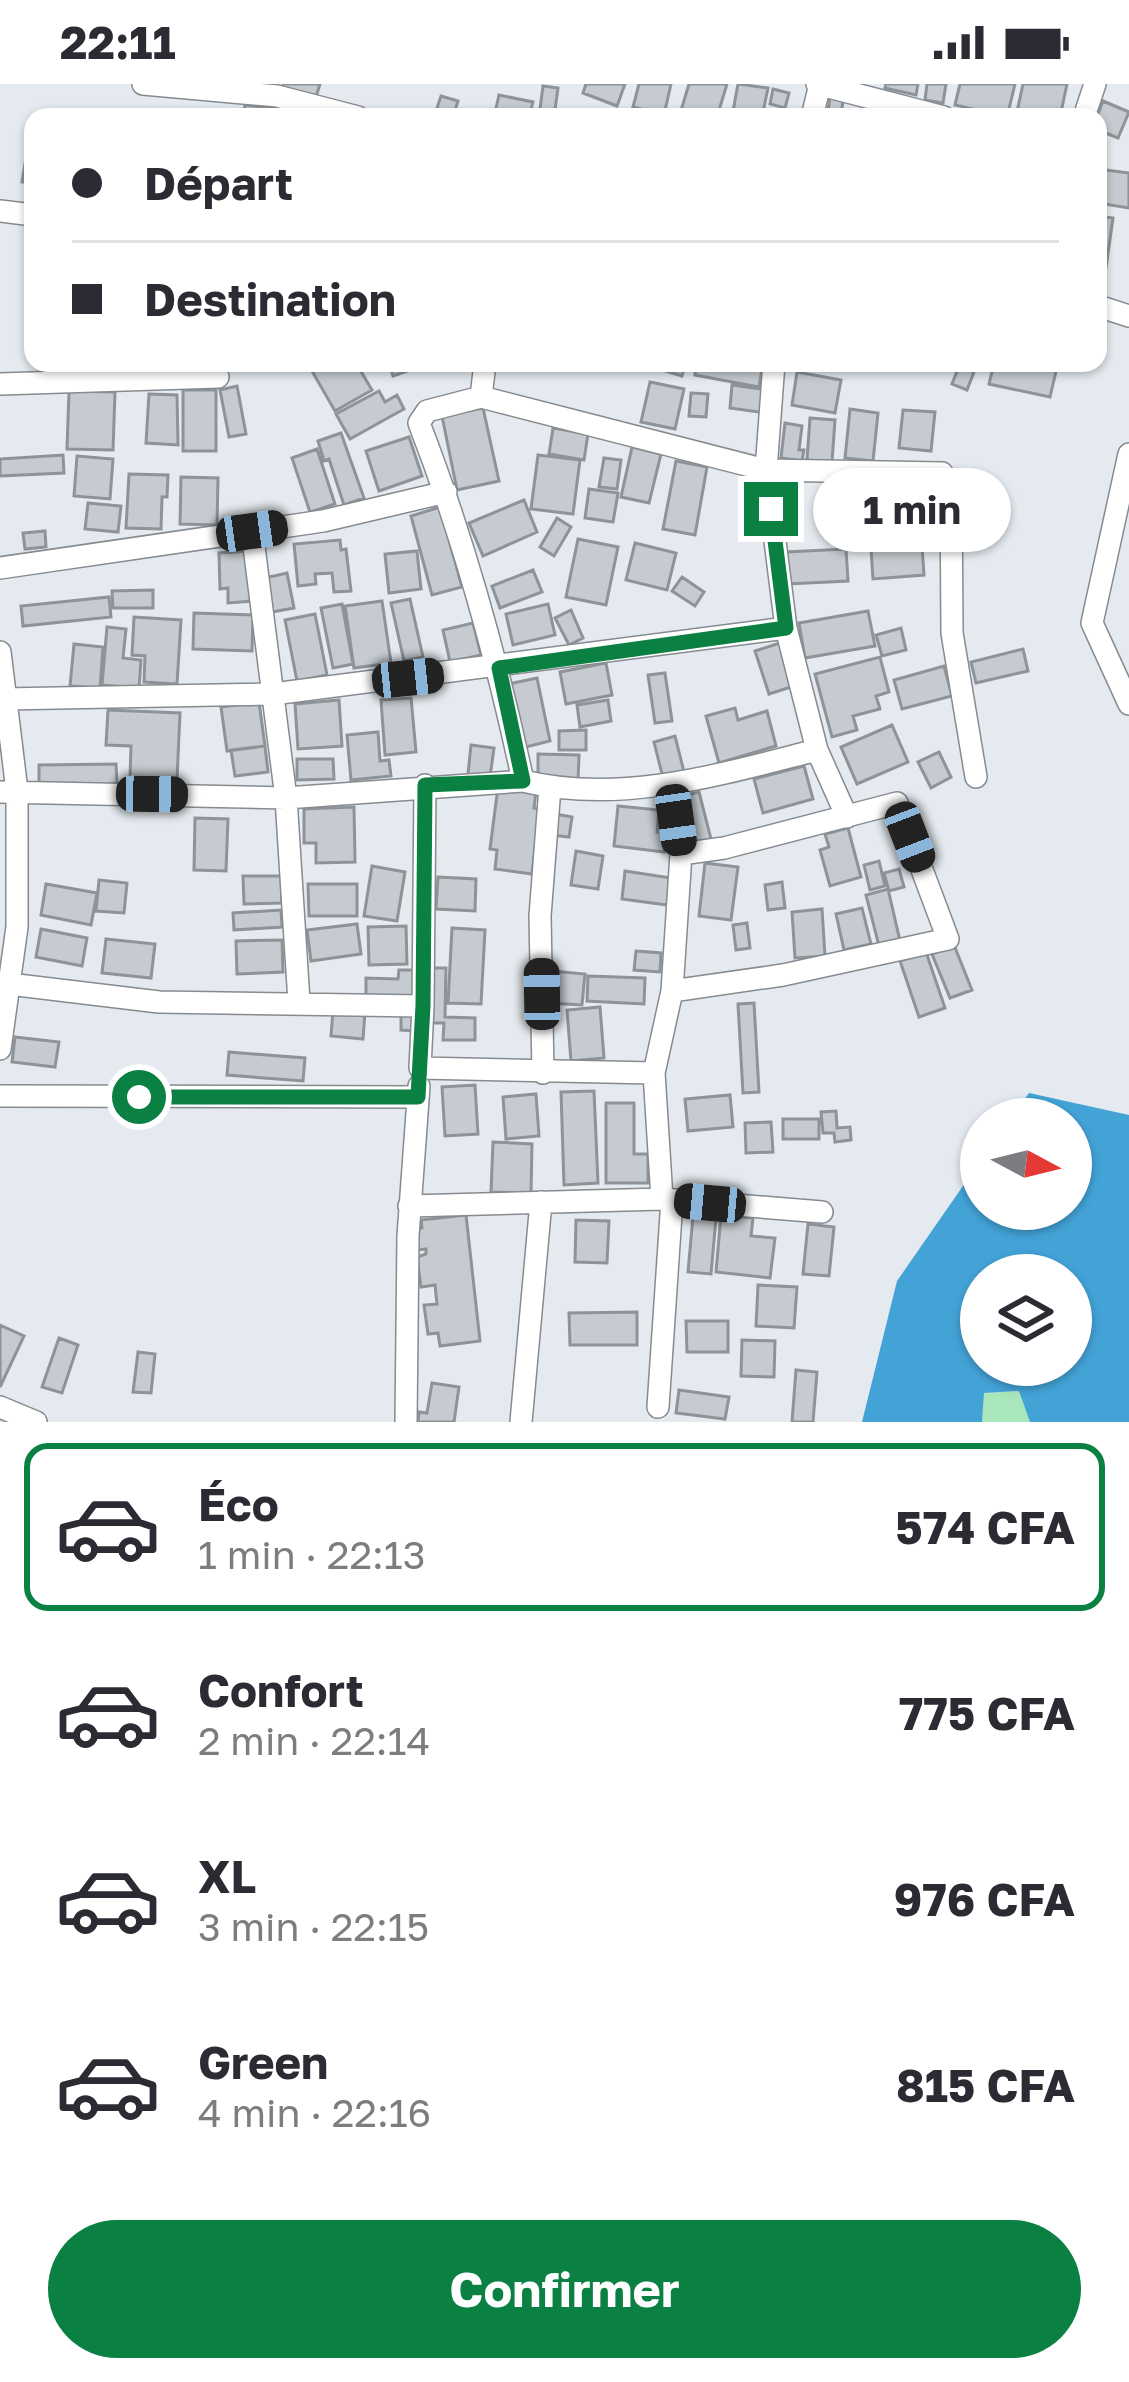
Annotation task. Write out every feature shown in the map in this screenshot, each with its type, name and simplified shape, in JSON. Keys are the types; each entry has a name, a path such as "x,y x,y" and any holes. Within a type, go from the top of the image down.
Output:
{"street":[{"path":"143,84 277,96 323,108"},
{"path":"819,84 910,108"},
{"path":"481,397 484,372"},
{"path":"772,372 766,470 786,628 817,750 847,817"},
{"path":"0,384 218,377"},
{"path":"523,781 499,668 446,492 419,423 427,410 481,397 766,470 942,473 951,486 952,633 976,777"},
{"path":"1129,454 1093,622 1129,704"},
{"path":"0,568 323,521 446,492"},
{"path":"252,531 286,797 299,1001"},
{"path":"4,699 273,694 786,628"},
{"path":"0,652 17,927 0,1048"},
{"path":"9,792 286,797 523,781 550,788 672,786 817,750"},
{"path":"406,1422 409,1206 423,1006 425,785"},
{"path":"658,1408 667,1200 654,1072 672,991 681,854 672,786"},
{"path":"543,1073 540,916 550,788"},
{"path":"672,991 783,976 948,940 897,803 724,848 681,854"},
{"path":"9,984 159,1002 423,1006"},
{"path":"420,1068 654,1072"},
{"path":"0,1096 418,1097"},
{"path":"409,1206 667,1200 822,1212"},
{"path":"521,1422 542,1202"},
{"path":"0,1407 36,1422"}],"green space":[{"path":"1020,1391 1030,1422 982,1422 984,1393"}],"water":[{"path":"1092,1107 1129,1115 1129,1422 1030,1422 1019,1391 984,1393 982,1422 862,1422 897,1281 960,1190 960,1230 1092,1230"}],"building":[{"path":"283,84 320,84 316,97 282,88"},
{"path":"586,84 625,84 617,106 583,93"},
{"path":"639,84 671,84 666,108 633,107"},
{"path":"689,84 727,84 720,108 682,108"},
{"path":"738,84 768,88 764,108 734,108"},
{"path":"886,84 918,84 916,95 885,88"},
{"path":"927,84 946,84 943,103 925,100"},
{"path":"960,84 1015,84 1009,108 955,105"},
{"path":"1023,84 1067,84 1062,108 1018,108"},
{"path":"543,86 558,88 555,108 540,108"},
{"path":"773,89 789,93 785,108 770,104"},
{"path":"499,95 533,102 531,108 496,108"},
{"path":"441,96 458,101 456,108 437,108"},
{"path":"830,98 843,100 842,108 828,108"},
{"path":"1103,101 1129,112 1118,138 1107,134 1107,108 1100,108"},
{"path":"1107,170 1129,173 1129,208 1107,204"},
{"path":"1107,217 1113,218 1107,261"},
{"path":"312,372 361,372 372,390 335,411"},
{"path":"696,372 762,372 759,387"},
{"path":"797,372 841,380 835,413 792,405"},
{"path":"957,372 974,372 967,390 952,384"},
{"path":"992,372 1056,372 1050,397 989,384"},
{"path":"650,382 684,389 675,429 641,422"},
{"path":"732,385 767,390 765,413 730,408"},
{"path":"237,386 246,434 229,437 220,390"},
{"path":"183,390 216,390 216,451 183,451"},
{"path":"69,391 115,392 113,450 67,449"},
{"path":"379,391 385,402 397,395 404,409 350,439 336,414"},
{"path":"691,393 708,394 706,417 689,416"},
{"path":"149,394 177,395 178,445 146,443"},
{"path":"483,408 499,481 457,490 442,416"},
{"path":"850,409 878,413 873,461 845,458"},
{"path":"903,410 935,412 931,451 899,448"},
{"path":"810,418 835,420 832,462 807,460"},
{"path":"785,423 802,426 802,461 781,458"},
{"path":"553,428 588,434 584,460 549,454"},
{"path":"341,433 364,498 344,505 318,441"},
{"path":"409,437 422,476 379,491 366,451"},
{"path":"632,447 661,454 649,503 621,497"},
{"path":"317,449 335,504 310,512 292,458"},
{"path":"63,455 64,473 0,476 0,459"},
{"path":"538,455 580,460 573,514 531,509"},
{"path":"77,456 113,459 110,499 74,496"},
{"path":"604,458 621,460 617,489 599,487"},
{"path":"676,461 707,467 695,535 663,529"},
{"path":"129,474 168,475 161,529 126,528"},
{"path":"181,477 218,478 217,525 180,524"},
{"path":"589,489 618,493 613,522 585,518"},
{"path":"524,500 537,532 483,556 469,523"},
{"path":"88,503 121,506 118,532 85,529"},
{"path":"440,507 462,587 432,595 411,516"},
{"path":"557,518 571,527 554,556 540,547"},
{"path":"45,531 46,547 25,549 23,533"},
{"path":"578,539 618,547 606,605 566,597"},
{"path":"340,540 341,550 346,549 351,591 334,592 332,573 315,574 316,584 298,586 294,544"},
{"path":"635,543 676,553 667,590 626,580"},
{"path":"922,546 924,575 873,579 871,549"},
{"path":"846,549 848,581 788,584 786,552"},
{"path":"250,551 253,601 228,603 228,588 220,589 219,553"},
{"path":"417,551 421,589 389,593 385,554"},
{"path":"533,570 542,592 500,608 492,586"},
{"path":"287,573 294,608 272,612 265,578"},
{"path":"682,577 704,592 695,606 672,591"},
{"path":"153,590 153,608 113,608 112,591"},
{"path":"109,597 111,617 23,626 21,606"},
{"path":"410,599 423,657 404,661 391,603"},
{"path":"382,601 391,663 354,668 345,606"},
{"path":"342,604 353,664 333,668 321,608"},
{"path":"548,604 555,635 513,645 506,614"},
{"path":"571,610 583,638 569,645 555,618"},
{"path":"868,611 875,646 805,658 799,623"},
{"path":"194,613 253,615 252,651 193,649"},
{"path":"315,614 327,675 297,681 285,620"},
{"path":"134,617 181,620 177,684 144,682 145,656 132,655"},
{"path":"473,623 481,655 450,662 443,630"},
{"path":"107,627 126,629 123,658 141,660 139,688 102,685"},
{"path":"901,628 906,650 882,656 876,635"},
{"path":"780,643 794,686 769,694 755,651"},
{"path":"74,644 103,647 100,688 70,686"},
{"path":"1023,649 1028,671 976,683 971,662"},
{"path":"880,657 889,692 876,696 880,709 853,716 857,730 832,737 815,674"},
{"path":"606,663 612,695 566,704 560,672"},
{"path":"944,666 952,696 902,709 894,680"},
{"path":"665,673 672,721 655,723 648,675"},
{"path":"537,678 550,741 522,748 508,684"},
{"path":"411,698 416,752 385,755 381,700"},
{"path":"339,700 342,746 298,749 295,704"},
{"path":"608,700 611,721 580,727 577,705"},
{"path":"259,702 265,746 227,751 221,707"},
{"path":"735,708 738,720 767,711 776,746 719,763 706,716"},
{"path":"108,710 180,713 177,780 130,778 131,746 106,745"},
{"path":"892,725 908,762 857,784 841,747"},
{"path":"586,730 586,750 559,750 559,731"},
{"path":"378,732 380,761 389,760 391,776 351,780 347,735"},
{"path":"675,736 684,772 663,778 654,742"},
{"path":"471,745 494,748 490,777 468,774"},
{"path":"265,746 268,772 235,776 231,750"},
{"path":"939,752 951,777 931,788 918,762"},
{"path":"538,754 579,755 578,781 538,780"},
{"path":"297,759 333,759 334,779 297,780"},
{"path":"116,764 117,784 39,785 39,765"},
{"path":"804,766 813,799 763,813 754,779"},
{"path":"498,787 536,791 534,808 540,809 532,874 495,869 497,850 490,849"},
{"path":"699,792 711,839 692,844 679,797"},
{"path":"618,806 659,810 657,832 666,833 664,852 614,846"},
{"path":"354,807 355,862 316,863 316,843 304,843 304,809"},
{"path":"555,814 572,817 569,837 552,835"},
{"path":"195,818 228,819 226,871 194,870"},
{"path":"848,828 861,877 830,886 820,850 829,847 825,834"},
{"path":"576,851 603,856 598,889 571,885"},
{"path":"879,861 885,886 870,890 864,865"},
{"path":"705,863 738,867 731,920 699,916"},
{"path":"372,866 405,872 397,921 364,916"},
{"path":"899,869 904,887 889,891 884,873"},
{"path":"625,871 671,878 667,905 622,899"},
{"path":"243,876 281,876 282,903 244,904"},
{"path":"438,877 476,879 475,911 436,909"},
{"path":"99,880 127,883 124,913 96,911"},
{"path":"782,882 785,908 768,910 765,885"},
{"path":"46,884 97,893 91,925 41,915"},
{"path":"308,884 357,884 357,916 309,916"},
{"path":"888,889 900,941 879,946 866,895"},
{"path":"862,908 871,944 844,950 836,914"},
{"path":"822,909 825,956 795,958 792,912"},
{"path":"281,910 282,927 234,930 233,913"},
{"path":"747,923 750,948 736,950 733,925"},
{"path":"357,924 361,954 311,961 307,930"},
{"path":"406,926 407,964 369,965 368,927"},
{"path":"452,928 485,930 481,1004 448,1003"},
{"path":"41,929 87,938 82,966 36,957"},
{"path":"106,939 155,944 151,978 102,973"},
{"path":"282,940 283,972 237,974 236,941"},
{"path":"954,945 972,990 950,998 932,954"},
{"path":"636,951 661,953 660,972 634,970"},
{"path":"926,952 945,1008 919,1017 900,961"},
{"path":"431,968 446,968 445,1017 475,1018 475,1040 443,1040 444,1023 431,1023"},
{"path":"399,970 415,970 415,996 366,995 366,978 398,979"},
{"path":"552,971 585,974 582,1005 549,1003"},
{"path":"588,976 645,978 644,1004 587,1001"},
{"path":"754,1003 759,1092 743,1093 738,1004"},
{"path":"600,1007 604,1058 571,1061 567,1010"},
{"path":"333,1010 365,1012 363,1039 331,1036"},
{"path":"401,1014 414,1015 413,1031 401,1030"},
{"path":"15,1037 59,1042 55,1067 12,1062"},
{"path":"229,1052 305,1058 303,1081 227,1075"},
{"path":"475,1085 478,1134 445,1136 442,1087"},
{"path":"594,1091 598,1183 564,1185 561,1092"},
{"path":"536,1094 539,1136 506,1139 503,1097"},
{"path":"730,1095 733,1127 688,1131 685,1099"},
{"path":"606,1103 634,1103 634,1154 648,1154 648,1183 606,1183"},
{"path":"836,1111 837,1128 850,1127 851,1140 835,1142 834,1133 823,1133 821,1112"},
{"path":"783,1119 819,1119 819,1139 783,1139"},
{"path":"771,1122 773,1152 746,1153 745,1123"},
{"path":"493,1142 532,1144 531,1193 491,1192"},
{"path":"466,1215 480,1341 440,1346 438,1333 428,1334 424,1305 437,1304 435,1285 421,1287 417,1257 426,1254 426,1249 417,1250 415,1229 422,1228 421,1220"},
{"path":"721,1215 753,1218 751,1236 775,1238 770,1278 716,1272"},
{"path":"693,1216 716,1218 711,1274 688,1272"},
{"path":"576,1220 609,1221 607,1263 575,1262"},
{"path":"808,1224 834,1227 829,1276 803,1274"},
{"path":"758,1285 797,1287 794,1328 756,1326"},
{"path":"637,1312 637,1345 570,1345 569,1313"},
{"path":"686,1321 728,1321 728,1352 687,1352"},
{"path":"0,1325 24,1336 0,1387"},
{"path":"59,1338 78,1345 62,1393 42,1387"},
{"path":"742,1340 775,1341 774,1377 741,1376"},
{"path":"138,1352 155,1354 151,1393 133,1392"},
{"path":"796,1370 817,1372 813,1422 792,1422"},
{"path":"432,1383 459,1387 454,1422 418,1422 419,1412 427,1413"},
{"path":"679,1390 729,1397 725,1419 676,1413"}],"route":[{"path":"139,1097 418,1097 425,785 523,781 499,668 786,628 771,509"}]}
